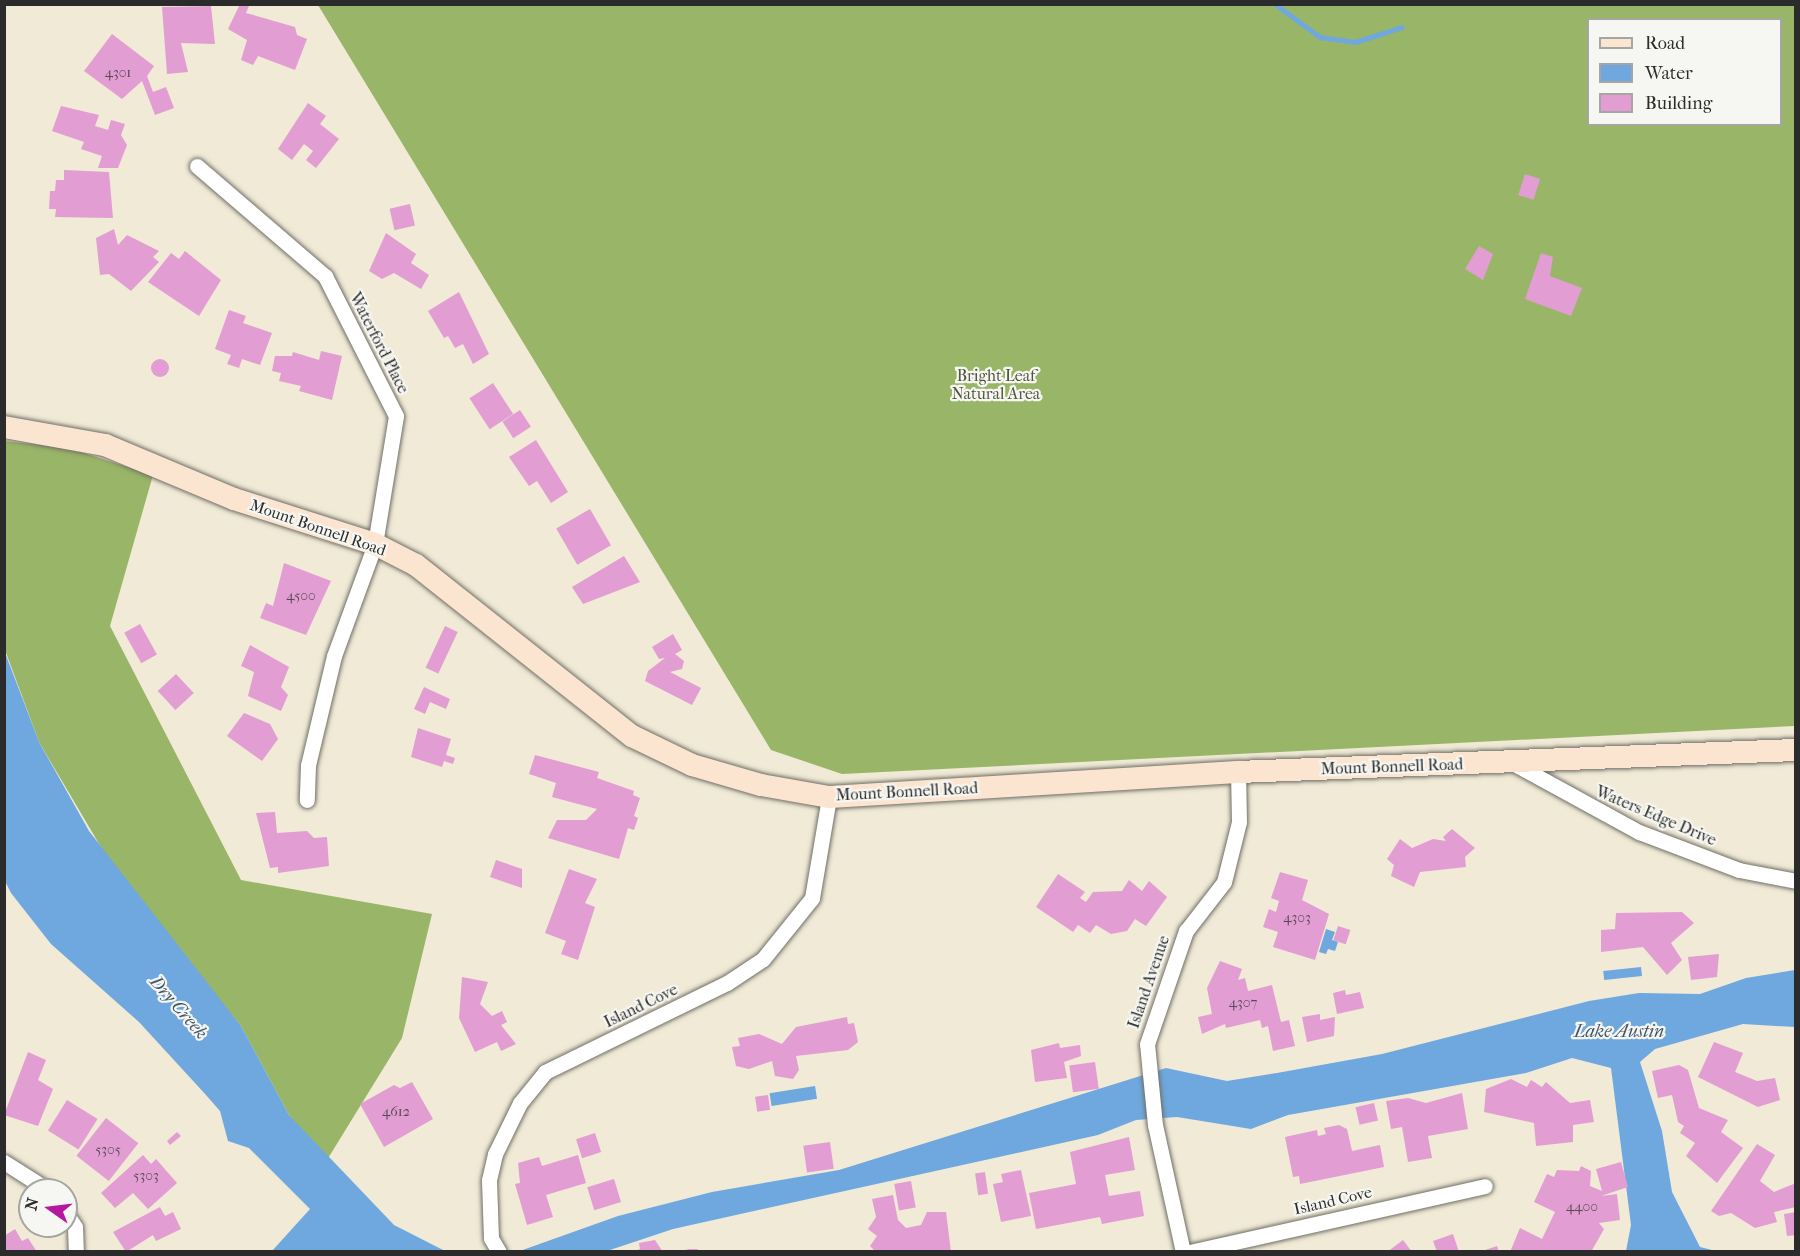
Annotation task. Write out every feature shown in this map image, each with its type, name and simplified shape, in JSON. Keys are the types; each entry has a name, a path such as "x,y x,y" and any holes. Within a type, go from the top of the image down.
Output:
{"street":[{"name":"Waterford Place","path":"197,166 325,276 396,416 375,544 334,656 308,765 308,800"},
{"name":"Mount Bonnell Road","path":"4,427 105,445 234,499 375,544 416,565 632,736 692,765 829,796 1238,772 1796,750"},
{"name":"Waters Edge Drive","path":"1511,762 1639,832 1739,870 1796,881"},
{"name":"Island Avenue","path":"1183,1251 1155,1125 1146,1067 1159,999 1186,931 1224,882 1239,814 1238,772"},
{"name":"Island Cove","path":"495,1245 491,1172 520,1103 545,1072 727,983 763,959 812,898 829,796"},
{"path":"4,1162 29,1178"},
{"name":"Island Cove","path":"1190,1251 1485,1186"}],"green space":[{"name":"Bright Leaf Natural Area","path":"318,5 1795,5 1795,726 842,774 771,750"},
{"path":"4,441 68,448 153,475 110,626 241,880 432,914 402,1038 327,1160 289,1115 241,1026 115,871 39,742 5,650"}],"water":[{"name":"Dry Creek","path":"4,650 39,742 89,831 241,1026 289,1115 394,1225 445,1251 272,1251 310,1209 249,1148 228,1141 220,1111 139,1022 51,944 11,893 4,879"},
{"path":"1326,929 1335,932 1332,940 1338,942 1335,951 1328,949 1326,954 1319,952"},
{"path":"1641,967 1642,976 1604,980 1603,971"},
{"name":"Lake Austin","path":"1795,970 1795,1027 1743,1024 1655,1049 1640,1062 1662,1131 1672,1192 1700,1247 1716,1251 1626,1251 1631,1225 1611,1068 1572,1058 1526,1073 1288,1115 1251,1129 1177,1117 1136,1120 1098,1135 673,1229 607,1251 517,1252 618,1216 712,1192 839,1170 1166,1068 1227,1081 1382,1054 1589,1001 1639,993 1700,994 1746,978"},
{"path":"815,1086 817,1099 772,1106 770,1093"}],"building":[{"path":"240,4 249,6 246,13 295,27 297,35 307,39 295,70 258,56 253,65 241,60 247,40 228,29"},
{"path":"211,6 215,44 181,43 188,72 167,74 162,7"},
{"path":"112,34 154,66 147,76 153,92 166,87 174,108 155,115 142,81 122,99 84,71"},
{"path":"308,103 326,116 320,124 339,139 316,168 306,160 313,151 304,144 292,160 278,149"},
{"path":"61,106 99,115 95,126 108,130 111,120 125,124 121,135 127,145 118,168 98,168 102,156 81,149 84,142 52,131"},
{"path":"64,170 109,172 113,218 55,217 56,209 49,209 50,191 55,191 56,180 64,180"},
{"path":"1525,174 1540,179 1533,200 1518,195"},
{"path":"410,204 415,225 394,230 390,209"},
{"path":"114,229 118,245 127,235 159,251 153,257 159,262 131,291 109,274 100,275 96,238"},
{"path":"386,233 416,254 411,263 429,275 421,289 394,273 382,279 369,271"},
{"path":"1479,246 1493,254 1483,280 1465,269"},
{"path":"185,251 221,280 199,316 148,282 171,253 179,259"},
{"path":"1541,253 1553,257 1550,276 1582,288 1571,316 1525,299"},
{"path":"459,292 489,354 473,364 463,344 455,348 448,336 444,338 428,311"},
{"path":"229,310 246,316 243,323 272,333 260,365 242,359 239,368 227,364 231,355 215,349"},
{"path":"321,351 342,356 332,400 299,391 301,386 279,381 281,373 272,371 275,356 292,356 293,352 319,360"},
{"path":"160,359 166,362 169,368 166,374 160,377 154,374 151,368 154,362"},
{"path":"493,383 513,414 490,429 470,398"},
{"path":"520,410 531,427 513,438 502,421"},
{"path":"536,440 568,492 551,503 537,481 529,486 509,457"},
{"path":"590,509 611,545 577,565 556,528"},
{"path":"624,556 640,582 583,604 572,587"},
{"path":"284,563 331,581 306,635 260,618 266,603 273,606"},
{"path":"140,624 157,655 141,663 124,633"},
{"path":"445,626 458,632 438,674 426,668"},
{"path":"673,634 682,650 675,654 684,661 682,669 670,672 701,688 692,705 645,681 648,671 665,658 659,659 652,647"},
{"path":"250,645 289,667 281,687 288,695 281,711 248,696 254,672 241,666"},
{"path":"176,674 194,693 175,710 158,691"},
{"path":"424,687 450,699 446,709 430,702 425,714 414,709"},
{"path":"244,713 270,724 278,739 262,761 227,736"},
{"path":"418,728 451,739 446,755 455,758 453,764 444,761 442,767 411,757"},
{"path":"535,755 599,772 597,778 634,791 633,795 640,798 634,816 638,818 634,830 628,828 619,859 548,838 557,820 586,820 597,809 552,797 556,783 529,774"},
{"path":"275,812 277,833 307,831 314,838 327,837 329,866 278,873 278,867 270,868 256,813"},
{"path":"1452,829 1475,848 1465,857 1466,867 1420,872 1414,887 1391,876 1394,865 1387,859 1400,839 1412,848 1433,839 1446,841 1443,837"},
{"path":"496,860 522,869 522,888 490,877"},
{"path":"569,869 597,879 585,903 595,907 578,960 561,954 566,941 545,933"},
{"path":"1280,872 1308,880 1302,900 1329,914 1315,960 1273,947 1278,932 1263,927 1269,909 1276,912 1279,901 1271,898"},
{"path":"1058,874 1085,892 1080,898 1086,902 1093,892 1122,891 1129,880 1142,891 1149,881 1167,897 1146,926 1135,919 1127,931 1111,934 1096,925 1090,933 1078,925 1073,932 1036,907"},
{"path":"1682,912 1694,923 1671,943 1682,960 1667,975 1643,947 1601,952 1601,930 1615,929 1616,913"},
{"path":"1338,926 1350,930 1346,944 1333,940"},
{"path":"1719,954 1717,977 1691,980 1688,957"},
{"path":"1220,961 1242,969 1238,980 1245,978 1248,991 1272,985 1281,1022 1289,1020 1295,1046 1273,1051 1268,1026 1262,1028 1260,1020 1226,1028 1225,1024 1202,1034 1198,1017 1212,1014 1207,988"},
{"path":"462,977 488,982 480,1004 492,1016 502,1011 507,1022 501,1025 516,1044 501,1051 497,1042 475,1052 459,1018"},
{"path":"1345,990 1346,995 1360,992 1364,1008 1337,1014 1333,993"},
{"path":"1320,1014 1320,1020 1335,1017 1334,1036 1307,1042 1302,1017"},
{"path":"847,1017 848,1024 854,1023 858,1042 848,1050 796,1056 799,1070 793,1079 775,1076 772,1061 749,1069 736,1066 732,1047 740,1046 738,1038 759,1034 782,1044 796,1027"},
{"path":"1714,1042 1743,1053 1735,1072 1757,1081 1775,1078 1780,1100 1758,1107 1698,1077"},
{"path":"1059,1043 1060,1048 1080,1045 1081,1056 1064,1062 1067,1078 1035,1082 1031,1050"},
{"path":"28,1052 46,1060 38,1080 53,1089 38,1126 4,1115"},
{"path":"1095,1062 1099,1089 1073,1092 1069,1066"},
{"path":"1679,1065 1688,1070 1699,1108 1728,1120 1721,1132 1743,1148 1717,1183 1686,1156 1695,1143 1680,1133 1684,1126 1678,1122 1672,1095 1658,1098 1652,1071"},
{"path":"1511,1079 1527,1087 1531,1080 1542,1087 1546,1082 1570,1103 1590,1100 1594,1122 1573,1125 1573,1142 1536,1146 1534,1123 1484,1112 1486,1089"},
{"path":"412,1082 433,1119 384,1147 360,1104 394,1085 400,1088"},
{"path":"1462,1093 1468,1129 1428,1136 1432,1158 1408,1162 1402,1127 1391,1129 1386,1101 1408,1098 1426,1103"},
{"path":"768,1095 770,1110 757,1112 755,1097"},
{"path":"67,1100 98,1119 78,1150 48,1131"},
{"path":"1374,1103 1378,1121 1360,1125 1355,1107"},
{"path":"106,1118 138,1143 109,1181 76,1156"},
{"path":"1339,1125 1347,1129 1352,1151 1380,1145 1384,1167 1300,1184 1299,1176 1293,1177 1285,1137 1317,1130 1318,1136 1326,1134 1324,1128"},
{"path":"177,1132 181,1136 170,1145 167,1141"},
{"path":"595,1133 601,1152 582,1158 576,1139"},
{"path":"1129,1137 1135,1170 1105,1175 1109,1196 1140,1191 1144,1216 1102,1224 1100,1217 1036,1229 1029,1193 1076,1184 1070,1152"},
{"path":"830,1142 834,1169 807,1172 803,1146"},
{"path":"1757,1144 1775,1155 1760,1181 1774,1192 1796,1183 1796,1207 1774,1212 1777,1222 1755,1228 1731,1213 1719,1216 1711,1211"},
{"path":"143,1155 151,1164 156,1159 177,1183 148,1209 133,1193 115,1208 101,1193"},
{"path":"578,1155 586,1183 546,1195 553,1217 527,1225 515,1184 520,1183 518,1163 539,1157 542,1166"},
{"path":"1621,1162 1628,1187 1601,1196 1617,1194 1620,1220 1599,1223 1604,1229 1591,1252 1510,1252 1520,1228 1542,1239 1555,1212 1534,1202 1547,1174 1554,1177 1557,1170 1579,1171 1581,1166 1591,1171 1590,1186 1602,1191 1596,1169"},
{"path":"1021,1170 1031,1216 1001,1222 993,1184 1003,1182 1001,1174"},
{"path":"985,1172 988,1194 978,1195 975,1173"},
{"path":"614,1179 621,1202 594,1210 587,1187"},
{"path":"911,1181 916,1208 899,1211 894,1184"},
{"path":"893,1195 898,1220 906,1228 921,1225 927,1212 946,1212 951,1252 874,1250 870,1246 877,1236 868,1229 876,1217 872,1199"},
{"path":"160,1207 165,1216 173,1212 181,1229 156,1241 153,1235 126,1252 113,1232"},
{"path":"1796,1212 1796,1235 1787,1236 1784,1214"},
{"path":"15,1229 18,1238 22,1241 28,1238 37,1252 4,1252 4,1236"},
{"path":"1453,1234 1459,1252 1437,1252 1433,1241"},
{"path":"655,1240 663,1252 632,1252 640,1249 639,1243"},
{"path":"1403,1240 1412,1252 1387,1252"},
{"path":"1497,1246 1499,1252 1471,1252 1485,1250"},
{"path":"697,1249 703,1252 677,1252"}],"waterway":[{"path":"1275,4 1320,37 1355,42 1402,27"}]}
